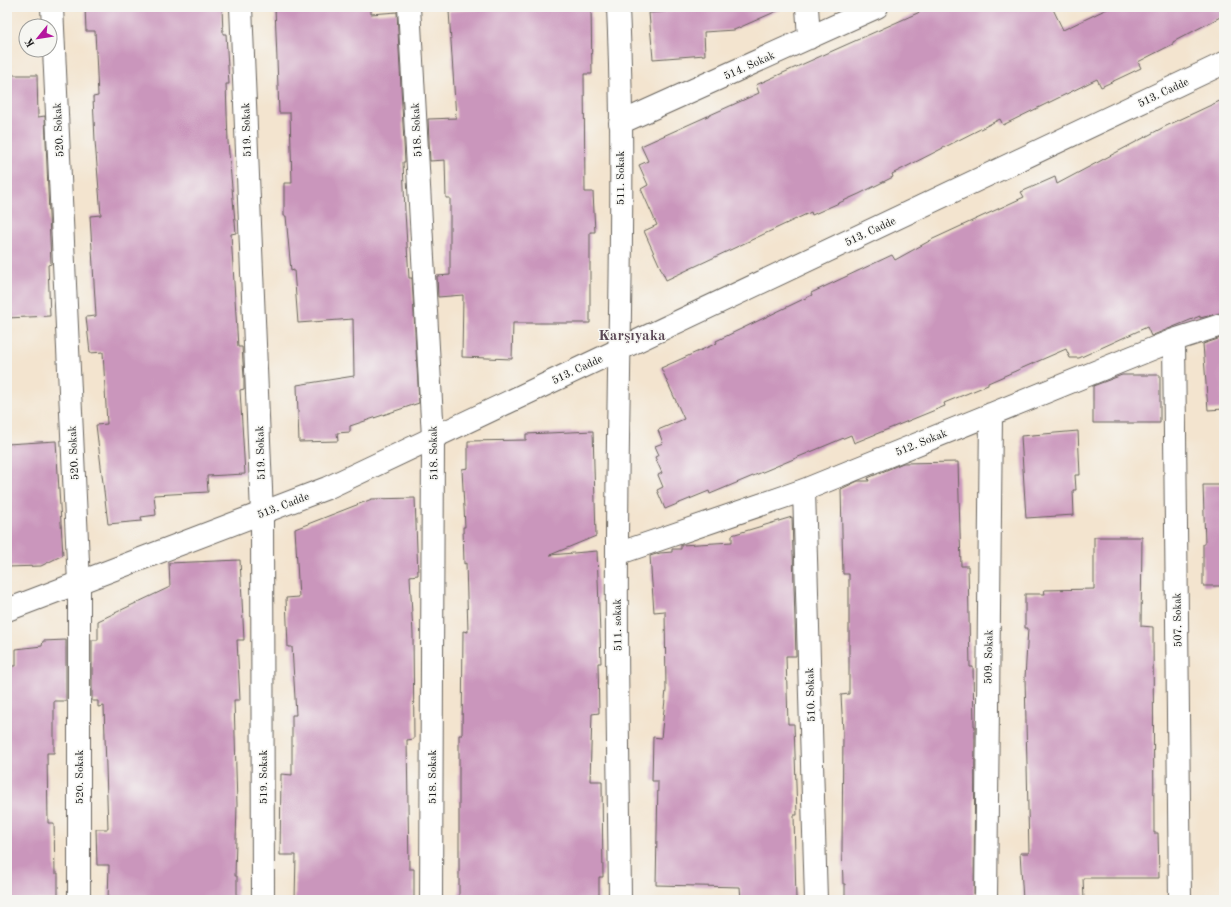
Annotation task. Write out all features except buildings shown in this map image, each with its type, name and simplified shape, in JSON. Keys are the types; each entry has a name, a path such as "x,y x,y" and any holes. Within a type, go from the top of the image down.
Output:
{"street":[{"name":"520. Sokak","path":"52,7 79,583 79,900"},
{"name":"519. Sokak","path":"241,7 262,513 263,900"},
{"name":"518. Sokak","path":"409,7 433,437 431,900"},
{"name":"511. Sokak","path":"618,7 620,64 620,349"},
{"path":"807,7 809,38"},
{"name":"514. Sokak","path":"620,123 877,7"},
{"name":"513. Cadde","path":"7,610 327,488 1224,63"},
{"name":"512. Sokak","path":"617,554 804,490 1174,340 1224,324"},
{"name":"507. Sokak","path":"1174,340 1180,900"},
{"name":"511. sokak","path":"620,349 617,554 620,900"},
{"name":"509. Sokak","path":"986,900 990,414"},
{"name":"510. Sokak","path":"804,490 816,900"}],"district":[{"name":"Karşıyaka","path":"632,335"}]}
